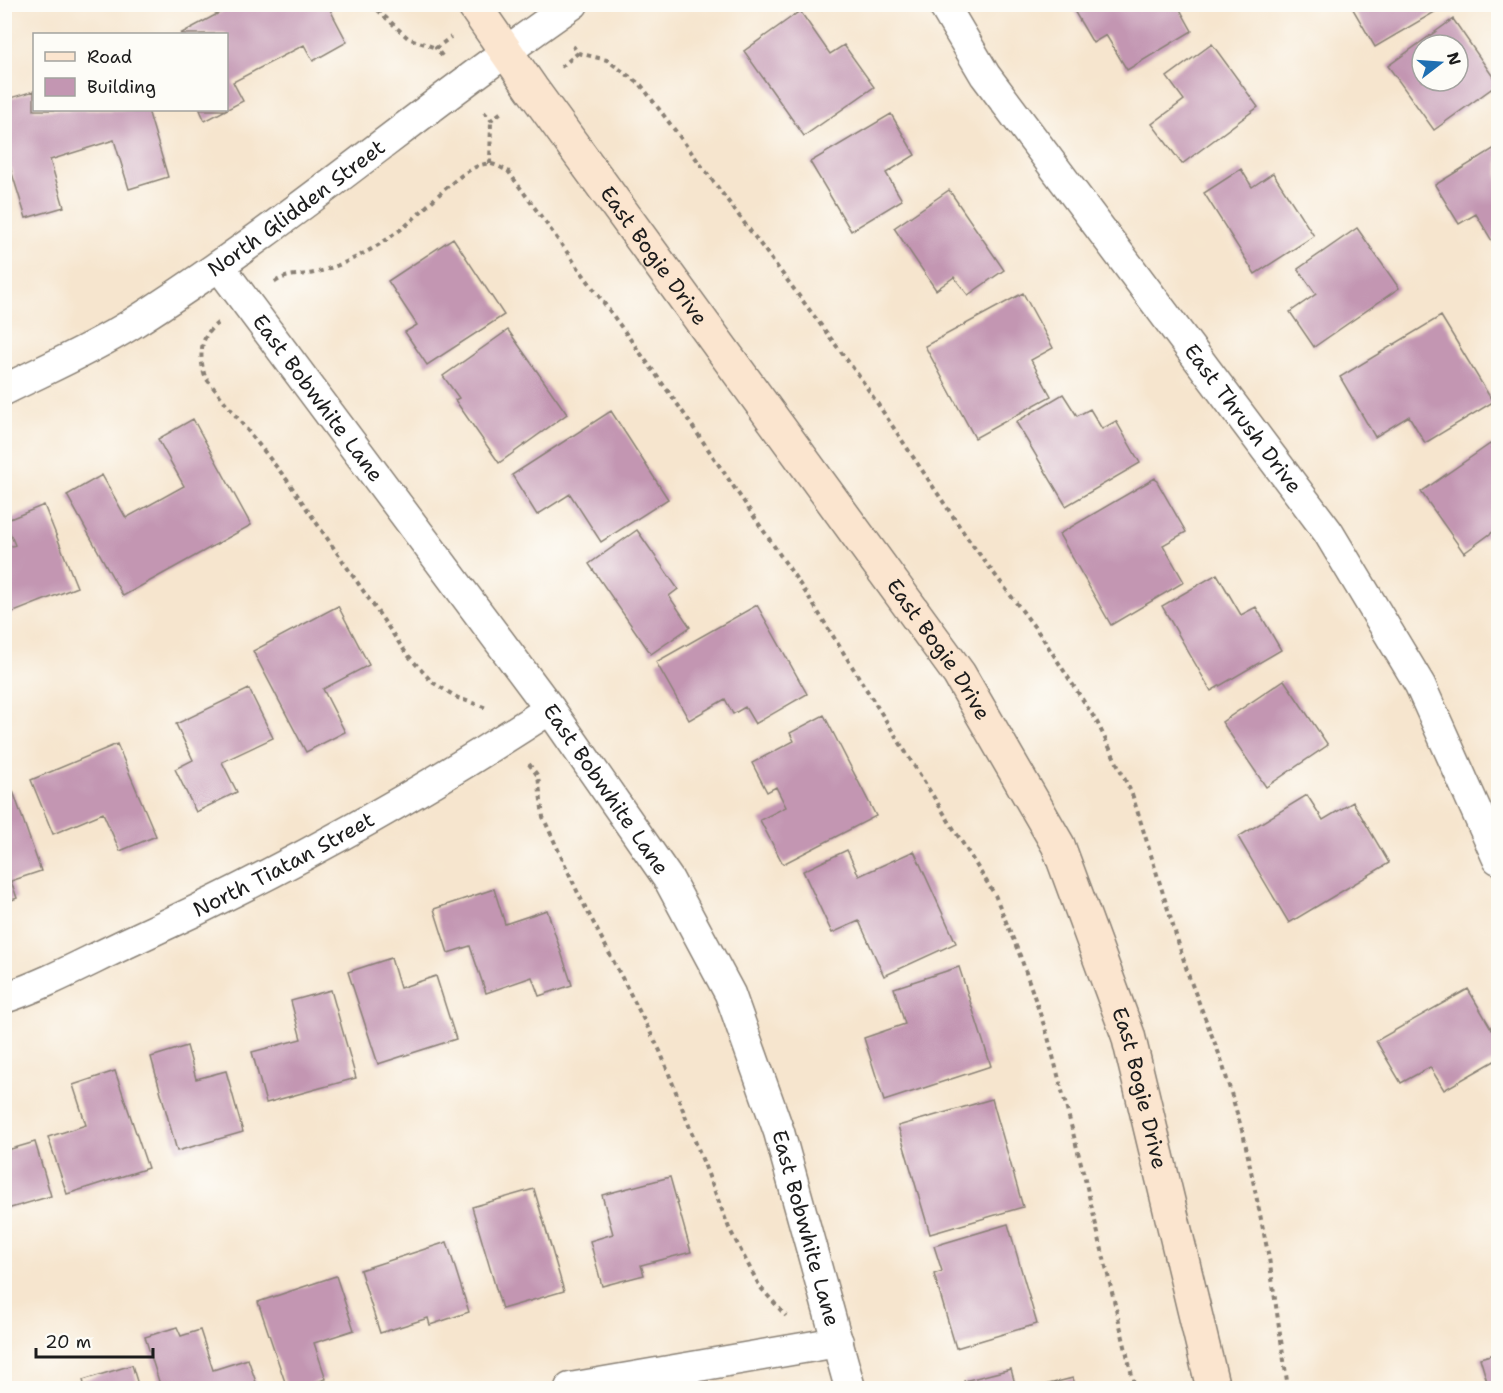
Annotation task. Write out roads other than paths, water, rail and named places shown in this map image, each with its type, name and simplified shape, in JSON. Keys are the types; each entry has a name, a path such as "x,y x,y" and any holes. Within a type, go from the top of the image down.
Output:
{"street":[{"name":"East Bogie Drive","path":"473,4 959,674 1058,845 1128,1035 1213,1389"},
{"name":"North Glidden Street","path":"4,390 128,326 219,266 573,4"},
{"name":"East Thrush Drive","path":"943,4 985,75 1328,532 1420,685 1498,859"},
{"name":"East Bobwhite Lane","path":"219,266 550,709 669,880 730,994 779,1132 850,1389"},
{"name":"North Tiatan Street","path":"4,998 187,916 270,874 452,773 550,709"},
{"path":"570,1389 838,1342"}]}
